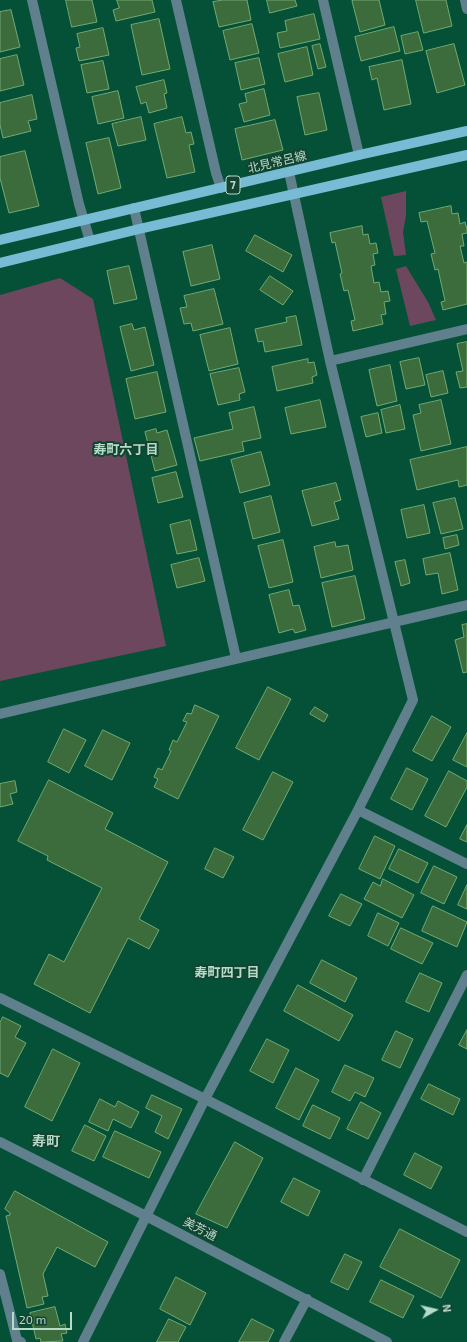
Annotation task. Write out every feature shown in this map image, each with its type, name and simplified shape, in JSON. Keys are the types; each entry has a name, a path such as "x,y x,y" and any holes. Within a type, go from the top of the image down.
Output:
{"main road":[{"name":"北見常呂線","path":"0,240 467,131"},
{"name":"7","path":"0,263 139,229 467,155"}],"street":[{"path":"32,0 90,241"},
{"path":"176,0 214,165 221,188"},
{"path":"323,0 359,155"},
{"path":"465,0 467,9"},
{"path":"83,1342 205,1099 358,810 413,700 330,361 289,172"},
{"path":"134,208 236,658"},
{"path":"330,361 467,329"},
{"path":"0,714 467,605"},
{"path":"358,810 467,864"},
{"path":"363,1180 467,975"},
{"path":"0,998 205,1099 467,1232"},
{"name":"美芳通","path":"0,1142 307,1299 387,1342"},
{"path":"0,1274 16,1341"},
{"path":"284,1342 307,1299"}],"shaded area":[{"path":"406,191 406,216 403,232 406,255 394,256 381,197"},
{"path":"406,266 428,302 436,320 410,326 396,269"},
{"path":"60,278 93,299 166,646 0,681 0,295"}],"building":[{"path":"66,0 92,0 97,22 72,27"},
{"path":"117,0 152,0 155,12 116,21 113,10 119,8"},
{"path":"223,0 247,0 251,20 219,27 213,2"},
{"path":"267,0 295,0 297,6 270,13"},
{"path":"379,0 385,25 360,32 352,1"},
{"path":"416,0 446,0 452,26 424,33"},
{"path":"11,10 20,47 0,52 0,12"},
{"path":"314,14 320,39 280,48 277,33 287,31 285,21"},
{"path":"159,19 170,69 142,75 131,25"},
{"path":"252,24 259,53 230,60 223,31"},
{"path":"394,27 400,51 361,61 355,37"},
{"path":"103,28 109,55 79,61 76,48 80,47 77,34"},
{"path":"418,32 423,50 405,54 401,36"},
{"path":"320,44 326,67 318,69 312,46"},
{"path":"454,44 465,85 437,93 426,51"},
{"path":"307,47 313,75 285,82 278,54"},
{"path":"17,55 24,85 0,91 0,59"},
{"path":"259,58 265,84 241,90 235,63"},
{"path":"402,60 411,104 384,110 377,78 372,80 369,67"},
{"path":"103,61 109,89 87,93 81,65"},
{"path":"164,80 167,93 164,94 167,108 149,113 146,102 141,104 136,87"},
{"path":"264,89 270,115 244,122 239,104 247,102 245,94"},
{"path":"118,91 124,118 98,124 92,97"},
{"path":"319,93 327,130 305,135 297,97"},
{"path":"32,95 37,119 28,121 31,131 3,138 0,125 0,103"},
{"path":"141,117 146,140 118,146 112,124"},
{"path":"182,117 186,133 191,132 194,144 189,145 195,172 167,178 154,124"},
{"path":"275,120 283,150 242,160 235,129"},
{"path":"109,138 121,188 98,194 86,143"},
{"path":"25,151 39,206 9,213 0,178 0,157"},
{"path":"451,206 452,214 458,213 460,224 465,222 467,229 467,233 462,234 464,246 460,246 464,263 467,262 467,304 443,310 441,302 445,301 438,269 435,270 431,254 435,253 427,221 421,222 419,213"},
{"path":"362,226 363,235 368,234 370,244 376,243 378,253 373,254 375,265 371,266 374,283 379,282 381,292 388,291 390,301 384,302 386,314 381,315 383,324 353,331 351,321 355,320 348,290 344,291 340,274 342,273 335,242 332,243 330,233"},
{"path":"255,235 292,255 283,272 246,251"},
{"path":"212,245 220,279 191,286 183,252"},
{"path":"129,266 137,299 114,304 107,271"},
{"path":"270,276 293,291 283,305 260,290"},
{"path":"214,289 223,324 193,331 191,323 184,324 180,308 187,307 184,296"},
{"path":"296,316 302,345 265,352 263,341 258,342 255,329 287,322 286,318"},
{"path":"132,324 134,330 145,327 154,365 131,371 120,327"},
{"path":"230,328 238,364 209,371 200,335"},
{"path":"467,342 467,387 460,388 456,372 463,371 457,344"},
{"path":"419,358 425,385 406,389 400,362"},
{"path":"308,359 308,363 314,362 317,375 312,377 313,383 277,391 272,367"},
{"path":"390,365 397,401 377,406 369,370"},
{"path":"239,368 245,392 239,394 240,400 218,405 210,374"},
{"path":"443,371 448,393 431,397 426,375"},
{"path":"157,372 166,412 135,419 126,379"},
{"path":"320,400 326,427 291,434 285,408"},
{"path":"441,400 451,444 421,451 413,415 421,413 419,405"},
{"path":"400,405 405,429 386,433 381,410"},
{"path":"254,407 261,438 242,442 244,451 200,461 194,438 233,429 229,413"},
{"path":"378,413 382,433 366,437 361,417"},
{"path":"156,429 157,433 167,430 177,465 155,471 145,432"},
{"path":"467,447 467,485 459,487 458,480 417,490 410,460"},
{"path":"261,452 270,485 240,493 231,460"},
{"path":"176,472 183,497 158,503 152,478"},
{"path":"336,483 341,500 334,502 339,519 312,526 302,491"},
{"path":"271,496 280,532 253,539 244,503"},
{"path":"455,498 463,529 441,534 433,503"},
{"path":"424,505 430,533 407,538 401,510"},
{"path":"190,520 197,550 177,554 170,525"},
{"path":"457,535 459,545 445,549 443,538"},
{"path":"283,540 293,582 269,588 258,546"},
{"path":"335,542 336,547 348,545 353,570 321,578 314,547"},
{"path":"450,553 458,590 442,594 438,573 426,575 423,559"},
{"path":"199,558 205,581 177,588 171,565"},
{"path":"405,560 410,583 401,586 395,562"},
{"path":"355,576 365,619 332,627 322,583"},
{"path":"289,590 293,606 299,605 306,630 295,633 293,629 279,633 269,595"},
{"path":"467,624 467,672 463,673 455,640 464,637 462,625"},
{"path":"268,687 291,699 259,760 236,748"},
{"path":"195,705 219,716 178,799 154,787 158,779 154,777 158,768 162,770 171,751 169,750 173,740 177,742 187,722 183,721 187,713 191,714"},
{"path":"315,707 328,715 324,722 310,714"},
{"path":"432,716 451,727 432,761 413,751"},
{"path":"64,729 86,740 69,773 48,762"},
{"path":"103,730 130,743 112,780 85,766"},
{"path":"467,733 467,767 453,760"},
{"path":"407,768 428,779 412,810 391,799"},
{"path":"449,771 467,781 467,787 446,827 425,816"},
{"path":"273,772 293,782 263,840 243,830"},
{"path":"49,780 113,813 105,829 168,862 139,919 159,930 149,949 128,938 90,1013 34,984 49,954 64,962 102,888 47,860 48,856 18,841"},
{"path":"15,781 17,792 10,794 13,804 0,807 0,784"},
{"path":"467,825 467,842 460,839"},
{"path":"375,836 395,846 380,879 359,869"},
{"path":"215,848 234,857 223,878 205,869"},
{"path":"399,849 428,863 418,883 389,869"},
{"path":"434,866 457,877 444,904 421,893"},
{"path":"383,879 414,895 402,918 364,899 373,882 380,886"},
{"path":"467,885 467,909 458,905"},
{"path":"341,894 362,904 350,926 329,916"},
{"path":"433,906 467,922 457,947 422,931"},
{"path":"378,913 399,923 388,946 368,936"},
{"path":"401,928 433,943 422,964 391,949"},
{"path":"322,960 357,978 345,1002 310,983"},
{"path":"420,973 442,983 429,1012 406,1002"},
{"path":"298,985 353,1015 339,1041 284,1011"},
{"path":"3,1017 21,1026 15,1037 26,1043 8,1077 0,1073 0,1023"},
{"path":"467,1030 467,1049 459,1045"},
{"path":"396,1031 413,1039 400,1068 382,1060"},
{"path":"267,1039 289,1050 273,1083 250,1071"},
{"path":"53,1049 80,1063 52,1121 25,1107"},
{"path":"345,1065 374,1078 365,1097 355,1092 350,1101 332,1092"},
{"path":"296,1068 319,1080 299,1120 276,1108"},
{"path":"429,1084 460,1099 453,1115 421,1099"},
{"path":"152,1095 182,1109 168,1139 155,1132 162,1116 146,1108"},
{"path":"100,1099 115,1107 118,1101 139,1112 131,1128 113,1119 108,1131 89,1122"},
{"path":"361,1102 381,1113 368,1139 347,1129"},
{"path":"313,1105 340,1118 330,1139 303,1126"},
{"path":"85,1125 106,1136 94,1161 72,1151"},
{"path":"115,1131 161,1152 149,1178 103,1157"},
{"path":"235,1142 263,1158 227,1228 196,1214"},
{"path":"415,1153 442,1167 431,1189 404,1175"},
{"path":"294,1178 320,1191 308,1216 281,1202"},
{"path":"15,1191 108,1242 95,1267 57,1247 43,1274 48,1296 42,1297 44,1304 27,1308 6,1216 10,1215 10,1213 5,1209"},
{"path":"400,1229 460,1260 441,1298 380,1267"},
{"path":"345,1254 362,1262 348,1290 331,1282"},
{"path":"176,1277 206,1293 190,1325 160,1309"},
{"path":"381,1280 414,1296 403,1318 370,1302"},
{"path":"55,1307 60,1326 65,1324 67,1333 61,1334 63,1341 41,1342 40,1338 36,1339 30,1313"},
{"path":"169,1319 186,1327 178,1342 157,1342"},
{"path":"252,1319 274,1330 268,1342 239,1342"}],"district":[{"name":"寿町六丁目","path":"126,450"},
{"name":"寿町四丁目","path":"227,973"},
{"name":"寿町","path":"46,1141"}]}
